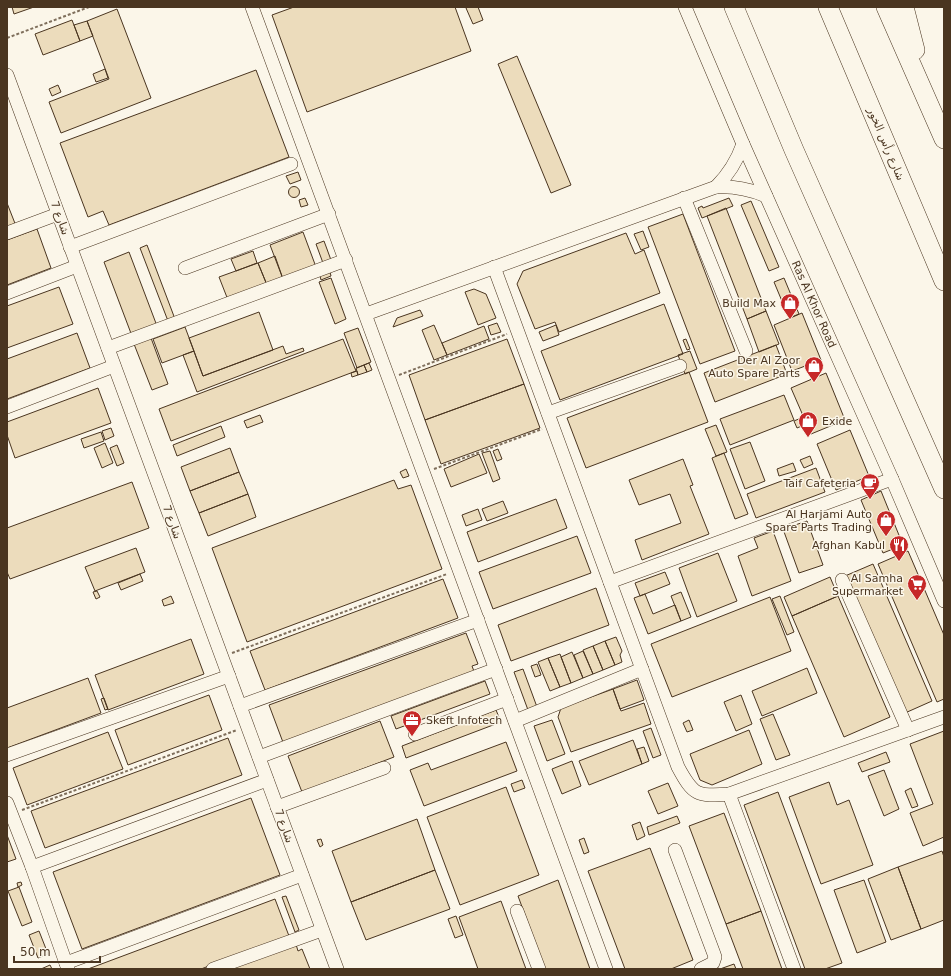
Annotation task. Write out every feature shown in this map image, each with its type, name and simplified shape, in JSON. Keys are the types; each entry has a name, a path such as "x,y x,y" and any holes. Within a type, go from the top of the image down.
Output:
{"highway":[{"path":"734,7 794,150 944,489"},
{"name":"شارع رأس الخور","path":"828,7 944,281"},
{"path":"886,7 944,139"},
{"path":"904,7 914,46 920,83"}],"street":[{"path":"252,7 606,969"},
{"name":"Ras Al Khor Road","path":"685,7 742,144 892,479 944,601"},
{"name":"شارع 7","path":"7,75 13,108 58,214 337,969"},
{"path":"716,187 730,172 742,144"},
{"path":"70,247 291,164"},
{"path":"366,314 494,266 716,187 726,186 746,189 766,196"},
{"path":"684,198 746,352"},
{"path":"7,233 58,214"},
{"path":"186,268 329,214"},
{"path":"108,348 346,260"},
{"path":"7,294 77,266"},
{"path":"494,266 678,767 691,788 704,795 711,796 729,794 944,717"},
{"path":"7,407 114,366"},
{"path":"550,419 680,366"},
{"path":"610,582 892,479"},
{"path":"842,580 908,730"},
{"path":"240,706 478,620"},
{"path":"259,757 496,669"},
{"path":"515,721 642,669"},
{"path":"7,755 229,676"},
{"path":"415,734 507,699"},
{"path":"277,807 384,768"},
{"path":"32,867 267,780"},
{"path":"729,794 794,969"},
{"path":"9,808 32,867 67,966 302,875"},
{"path":"675,850 715,957 710,965 701,969"},
{"path":"517,911 539,969"},
{"path":"213,969 322,930"}],"path":[{"path":"7,38 89,7"},
{"path":"389,378 518,330"},
{"path":"424,473 550,419"},
{"path":"222,657 460,569"},
{"path":"9,808 247,726"}],"building":[{"path":"12,7 34,7 14,14"},
{"path":"294,7 455,7 471,51 307,112 272,15"},
{"path":"478,7 483,20 473,24 466,8"},
{"path":"117,9 151,98 61,133 49,102 109,79 87,21"},
{"path":"72,20 80,41 43,55 35,34"},
{"path":"87,21 93,36 80,41 74,25"},
{"path":"517,56 571,185 551,193 498,64"},
{"path":"105,69 108,78 96,82 93,74"},
{"path":"256,70 289,157 109,225 103,211 88,217 60,143"},
{"path":"58,85 61,92 52,96 49,89"},
{"path":"298,172 301,180 290,184 286,176"},
{"path":"294,186 298,188 300,192 298,196 294,198 290,196 288,192 290,188"},
{"path":"305,198 308,205 301,207 299,200"},
{"path":"729,198 733,206 702,218 698,208 702,206 703,208"},
{"path":"751,201 779,267 769,271 741,205"},
{"path":"7,203 16,226 7,229"},
{"path":"726,208 766,311 747,319 707,216"},
{"path":"683,214 735,351 700,364 648,227"},
{"path":"37,229 51,268 7,285 7,240"},
{"path":"643,231 649,247 641,250 634,234"},
{"path":"303,232 316,267 283,279 270,245"},
{"path":"626,233 635,254 644,250 660,293 559,332 555,322 535,329 517,284 523,271"},
{"path":"324,241 331,260 323,263 316,244"},
{"path":"147,245 175,319 168,321 140,248"},
{"path":"253,251 257,263 236,271 231,259"},
{"path":"129,252 157,326 132,336 104,262"},
{"path":"275,256 283,279 267,285 258,263"},
{"path":"258,263 267,285 228,300 219,277"},
{"path":"330,272 331,276 321,280 320,276"},
{"path":"331,278 346,319 335,324 319,282"},
{"path":"784,278 799,314 789,318 774,282"},
{"path":"59,287 73,324 7,348 7,306"},
{"path":"474,289 486,294 496,318 478,325 465,292"},
{"path":"664,304 683,354 560,400 541,351"},
{"path":"420,310 423,316 393,327 397,318"},
{"path":"766,311 779,344 759,352 747,319"},
{"path":"259,312 273,350 203,376 189,338"},
{"path":"802,313 821,360 792,371 774,325"},
{"path":"497,323 501,332 491,335 488,326"},
{"path":"434,325 447,355 434,360 422,330"},
{"path":"556,325 559,335 543,341 539,332"},
{"path":"484,326 489,339 447,355 442,343"},
{"path":"185,327 194,351 162,363 153,339"},
{"path":"358,328 371,362 357,368 344,333"},
{"path":"77,333 90,368 7,399 7,359"},
{"path":"151,338 168,384 152,390 134,344"},
{"path":"343,339 356,371 171,441 159,409"},
{"path":"507,339 524,384 425,420 409,375"},
{"path":"686,339 690,349 687,350 683,340"},
{"path":"776,345 787,374 715,402 704,373"},
{"path":"283,346 286,354 303,348 304,351 197,392 183,355 194,351 203,376"},
{"path":"690,351 697,369 685,374 678,355"},
{"path":"369,363 372,370 367,372 364,365"},
{"path":"364,365 367,372 358,375 356,368"},
{"path":"357,371 358,375 352,377 351,373"},
{"path":"689,372 708,422 586,468 567,418"},
{"path":"826,373 845,420 811,434 791,388"},
{"path":"524,384 540,428 441,464 425,420"},
{"path":"98,388 111,423 15,458 7,435 7,422"},
{"path":"784,395 794,420 730,445 720,419"},
{"path":"260,415 263,422 247,428 244,421"},
{"path":"801,418 804,425 797,428 794,421"},
{"path":"716,425 727,452 716,456 705,429"},
{"path":"221,426 225,437 177,456 173,445"},
{"path":"111,428 114,436 105,440 102,431"},
{"path":"850,430 869,476 836,490 817,444"},
{"path":"101,432 104,441 84,448 81,439"},
{"path":"750,442 765,481 745,489 730,449"},
{"path":"105,443 113,463 102,468 94,448"},
{"path":"117,445 124,463 117,466 110,448"},
{"path":"230,448 239,472 190,491 181,467"},
{"path":"498,449 502,459 497,461 493,451"},
{"path":"490,451 500,479 493,482 482,453"},
{"path":"724,453 748,514 735,519 712,458"},
{"path":"479,454 487,473 451,487 444,469"},
{"path":"810,456 813,464 804,468 800,460"},
{"path":"683,459 693,485 690,486 709,534 642,560 635,540 681,523 670,494 639,505 629,480"},
{"path":"793,463 796,471 779,476 777,469"},
{"path":"816,468 825,492 756,518 747,494"},
{"path":"406,469 409,476 403,478 400,472"},
{"path":"239,472 248,494 199,513 190,491"},
{"path":"394,480 398,489 411,485 442,569 247,642 212,548"},
{"path":"132,482 149,528 10,579 7,572 7,528"},
{"path":"881,491 903,545 883,553 861,500"},
{"path":"248,494 256,517 208,536 199,513"},
{"path":"556,499 567,528 478,562 467,532"},
{"path":"503,501 508,513 487,521 482,509"},
{"path":"478,509 482,520 466,526 462,515"},
{"path":"807,521 823,565 799,573 783,529"},
{"path":"773,531 791,581 752,596 738,556 758,548 754,538"},
{"path":"577,536 591,573 493,609 479,572"},
{"path":"136,548 145,572 95,591 85,567"},
{"path":"908,551 944,635 944,699 937,702 878,564"},
{"path":"718,553 737,601 697,617 679,568"},
{"path":"873,564 932,701 905,713 845,576"},
{"path":"665,572 670,584 640,596 635,583"},
{"path":"140,574 143,581 121,590 118,583"},
{"path":"830,577 838,596 792,616 784,597"},
{"path":"443,579 458,618 265,690 250,651"},
{"path":"596,588 609,625 511,661 498,625"},
{"path":"97,591 100,597 96,599 93,592"},
{"path":"681,592 691,617 681,621 671,596"},
{"path":"645,594 653,614 675,605 681,621 648,634 634,598"},
{"path":"171,596 174,603 164,606 162,600"},
{"path":"780,596 794,632 787,635 772,599"},
{"path":"838,596 890,717 844,737 792,616"},
{"path":"770,597 791,651 672,697 651,644"},
{"path":"466,633 478,664 472,666 475,674 284,745 269,705"},
{"path":"616,637 622,651 620,655 622,662 615,665 605,641"},
{"path":"191,639 204,674 108,710 95,675"},
{"path":"605,641 615,665 603,670 593,646"},
{"path":"593,646 603,670 593,674 583,650"},
{"path":"583,651 593,674 583,678 574,655"},
{"path":"572,652 583,678 571,683 561,657"},
{"path":"560,654 571,683 560,687 548,658"},
{"path":"548,658 560,687 550,691 538,662"},
{"path":"537,664 541,675 535,677 531,666"},
{"path":"807,668 817,693 762,716 752,691"},
{"path":"523,669 537,707 528,710 514,672"},
{"path":"88,678 101,713 7,748 7,708"},
{"path":"637,680 644,700 620,709 613,689"},
{"path":"485,681 490,694 396,729 391,716"},
{"path":"613,689 621,711 644,703 651,724 571,752 558,717 561,708"},
{"path":"209,695 222,730 128,765 115,730"},
{"path":"741,695 752,724 736,731 724,702"},
{"path":"104,698 108,709 105,710 101,699"},
{"path":"496,710 501,722 406,758 402,746"},
{"path":"773,714 790,755 776,760 760,719"},
{"path":"552,720 565,754 547,761 534,726"},
{"path":"689,720 693,730 687,732 683,723"},
{"path":"380,721 394,757 302,792 288,756"},
{"path":"651,728 661,755 653,758 643,731"},
{"path":"749,730 762,764 712,785 700,780 690,754"},
{"path":"944,731 944,837 923,846 910,813 933,804 910,744"},
{"path":"108,732 123,769 27,805 13,768"},
{"path":"228,738 242,775 45,848 31,811"},
{"path":"633,740 642,764 589,785 579,761"},
{"path":"506,742 517,771 424,806 410,770 428,763 431,770"},
{"path":"644,747 649,761 642,764 637,749"},
{"path":"886,752 890,762 862,772 858,763"},
{"path":"572,761 581,786 562,794 552,769"},
{"path":"884,770 899,809 884,816 868,776"},
{"path":"522,780 525,788 514,792 511,784"},
{"path":"829,782 837,805 849,800 873,865 821,884 789,797"},
{"path":"668,783 678,806 658,814 648,791"},
{"path":"506,787 539,875 460,905 427,817"},
{"path":"911,788 918,806 912,808 905,791"},
{"path":"778,792 842,963 825,969 805,969 744,805"},
{"path":"251,798 280,875 82,949 53,872"},
{"path":"724,813 761,911 726,924 689,826"},
{"path":"677,816 680,823 649,835 647,827"},
{"path":"417,819 435,870 351,902 332,851"},
{"path":"640,822 645,836 637,840 632,825"},
{"path":"7,835 16,859 7,862"},
{"path":"584,838 589,852 584,854 579,840"},
{"path":"321,839 323,845 320,847 317,840"},
{"path":"650,848 693,960 671,969 625,969 588,871"},
{"path":"942,851 944,857 944,920 921,929 898,867"},
{"path":"898,867 921,929 891,940 868,879"},
{"path":"435,870 450,909 366,940 351,902"},
{"path":"558,880 590,969 545,969 518,896"},
{"path":"864,880 886,942 857,953 834,890"},
{"path":"21,882 22,885 18,887 17,883"},
{"path":"19,887 32,922 22,926 8,891"},
{"path":"286,896 299,930 295,932 282,897"},
{"path":"275,899 289,936 201,969 88,969"},
{"path":"501,901 526,969 478,969 459,917"},
{"path":"761,911 782,969 743,969 726,924"},
{"path":"456,916 463,935 455,938 448,919"},
{"path":"39,931 48,954 38,958 29,935"},
{"path":"295,941 298,951 302,949 310,969 222,969"},
{"path":"734,964 736,969 720,969"},
{"path":"50,965 52,969 41,969"}],"place":[{"name":"Build Max","path":"790,320"},
{"name":"Der Al Zoor Auto Spare Parts","path":"814,383"},
{"name":"Exide","path":"808,438"},
{"name":"Taif Cafeteria","path":"870,500"},
{"name":"Al Harjami Auto Spare Parts Trading","path":"886,537"},
{"name":"Afghan Kabul","path":"899,562"},
{"name":"Al Samha Supermarket","path":"917,601"},
{"name":"Skeft Infotech","path":"412,737"}]}
